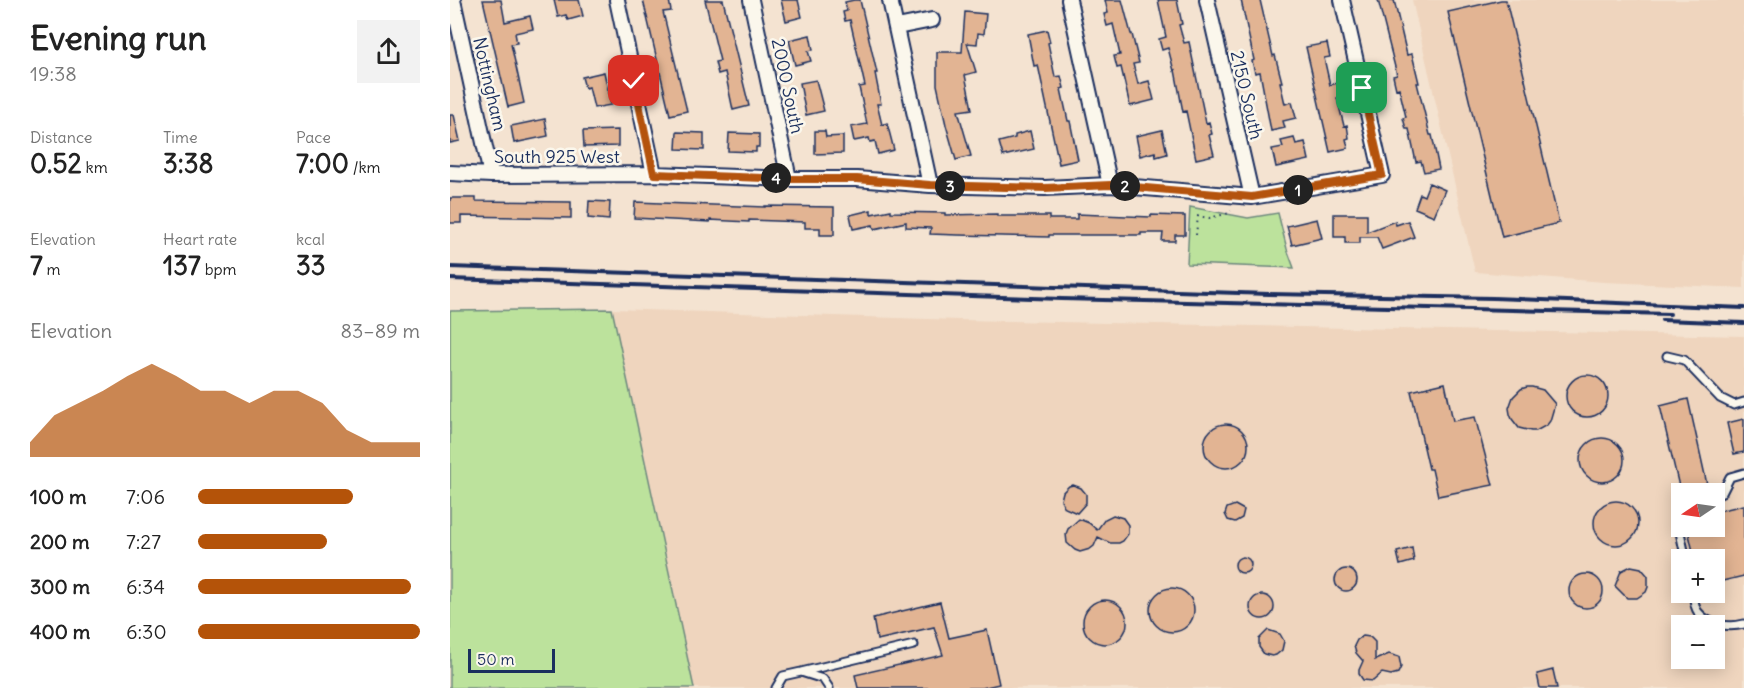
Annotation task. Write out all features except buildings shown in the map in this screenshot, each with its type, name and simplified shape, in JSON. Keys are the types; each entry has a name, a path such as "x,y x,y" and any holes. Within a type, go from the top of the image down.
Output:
{"street":[{"name":"Nottingham","path":"453,0 491,175"},
{"path":"616,0 654,174"},
{"name":"2000 South","path":"751,0 789,179"},
{"path":"890,0 930,185"},
{"path":"1070,0 1110,185"},
{"name":"2150 South","path":"1207,0 1252,197"},
{"name":"South 925 West","path":"450,173 654,174 857,179 930,185 1045,188 1110,185 1252,197 1382,175 1342,0"},
{"path":"897,27 932,20"}],"lane":[{"path":"1667,356 1684,360 1720,398 1734,405 1744,402"},
{"path":"1725,487 1730,477 1744,473"},
{"path":"1695,603 1697,611 1712,624 1737,626 1744,624"},
{"path":"776,688 783,676 914,645"},
{"path":"801,672 823,679 829,688"}],"path":[{"path":"1196,235 1198,216 1209,218 1231,211"}],"shaded area":[{"path":"1412,0 1744,0 1744,288 1604,282 1475,272"},
{"path":"612,309 959,320 1744,336 1744,688 694,688"}],"green space":[{"path":"1190,207 1248,218 1278,213 1294,268 1187,264"},
{"path":"612,309 694,688 450,688 450,311"}],"railway":[{"path":"450,267 1269,294 1493,298 1744,308"},
{"path":"450,279 1062,299 1670,314"},
{"path":"1662,320 1744,323"}],"route":[{"path":"634,81 654,174 857,179 930,185 1045,188 1110,185 1252,197 1382,175 1362,88"}]}
